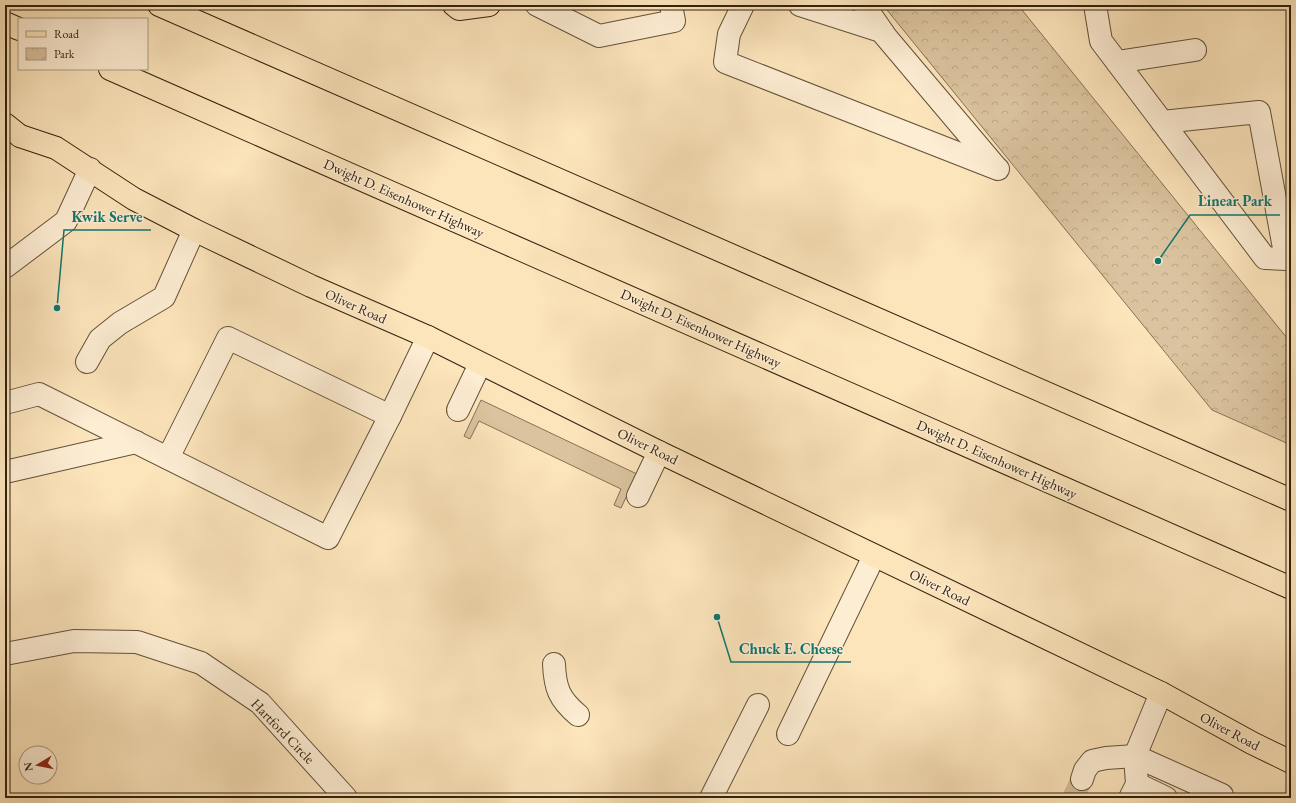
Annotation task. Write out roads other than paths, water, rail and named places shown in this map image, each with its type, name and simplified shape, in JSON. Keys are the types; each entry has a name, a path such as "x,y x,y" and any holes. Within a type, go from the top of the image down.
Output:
{"main road":[{"path":"159,5 1291,500"},
{"path":"454,5 459,10 489,5"},
{"path":"5,23 18,29"},
{"name":"Dwight D. Eisenhower Highway","path":"112,70 1291,588"},
{"name":"Oliver Road","path":"10,133 56,148 134,199 194,230 311,286 428,337 659,452 1161,693 1252,743 1291,762"}],"street":[{"path":"537,5 599,36 674,21 671,5"},
{"path":"743,5 729,34 725,62 998,169 884,34 864,5"},
{"path":"800,5 882,31 884,34"},
{"path":"1095,5 1101,40 1162,122 1265,258 1286,259 1259,112 1162,122"},
{"path":"1117,62 1195,50"},
{"path":"5,267 66,221 90,169"},
{"path":"87,362 100,338 120,323 164,297 194,230"},
{"path":"5,403 39,394 328,538 428,337"},
{"path":"168,458 228,338 390,416"},
{"path":"458,410 480,364"},
{"path":"5,472 136,442"},
{"path":"638,496 659,452"},
{"path":"788,734 874,556"},
{"name":"Hartford Circle","path":"5,654 74,641 137,642 202,663 260,703 346,798"},
{"path":"554,664 555,685 567,705 578,715"},
{"path":"1161,693 1135,756 1134,791 1166,798"},
{"path":"711,798 758,705"},
{"path":"1082,779 1085,770 1092,761 1106,758 1135,756 1224,797"}],"tunnel":[{"path":"1073,798 1082,779"}],"place":[{"name":"Linear Park","path":"1158,261"},
{"name":"Kwik Serve","path":"57,308"},
{"name":"Chuck E. Cheese","path":"717,617"}]}
